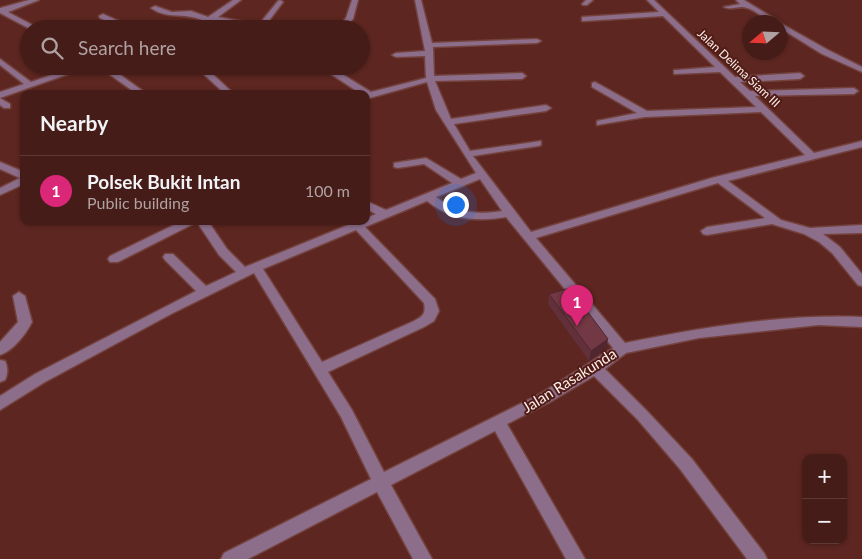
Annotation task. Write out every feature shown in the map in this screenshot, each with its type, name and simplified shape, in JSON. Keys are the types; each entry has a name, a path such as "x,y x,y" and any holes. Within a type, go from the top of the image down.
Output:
{"street":[{"path":"1,11 36,0"},
{"path":"210,19 238,0"},
{"path":"348,20 356,0"},
{"name":"Jalan Rasakunda","path":"230,559 545,398 622,349 509,213 481,175 448,122 436,100 430,79 430,49 418,0"},
{"name":"Jalan Delima Siam III","path":"650,0 811,155"},
{"path":"739,0 764,15"},
{"path":"266,20 280,2"},
{"path":"727,7 748,5"},
{"path":"155,8 171,14 191,13 221,20"},
{"path":"1,11 20,21"},
{"path":"585,18 666,14"},
{"path":"103,16 111,20"},
{"path":"787,29 810,44 862,70"},
{"path":"396,55 430,49 537,41"},
{"path":"0,62 30,85"},
{"path":"678,72 722,69"},
{"path":"0,94 60,75"},
{"path":"115,75 137,90"},
{"path":"209,75 226,90"},
{"path":"337,75 360,90"},
{"path":"370,96 430,79 522,76"},
{"path":"733,80 800,76"},
{"path":"595,84 645,114"},
{"path":"748,94 854,90"},
{"path":"448,122 546,108"},
{"path":"600,123 645,114 765,110"},
{"path":"467,154 538,143"},
{"path":"529,236 719,179 862,144"},
{"path":"398,164 426,161 460,183"},
{"path":"2,167 20,174"},
{"path":"370,221 481,175"},
{"path":"719,179 775,220 808,231 830,244 862,282"},
{"path":"0,192 20,182"},
{"path":"427,196 444,210 464,216 483,218 509,213"},
{"path":"370,206 385,214"},
{"path":"707,232 775,220"},
{"path":"114,259 184,225"},
{"path":"205,225 223,252 250,270 322,369 347,414 380,482 423,559"},
{"path":"0,404 40,378 205,292 250,270 358,226 430,302 432,311 429,318 419,324 322,369"},
{"path":"808,231 862,229"},
{"path":"169,257 205,292"},
{"path":"0,350 21,330 25,322 19,296"},
{"path":"622,349 699,333 820,320 862,322"},
{"path":"0,365 0,376"},
{"path":"594,368 643,416 686,464 758,559"},
{"path":"498,422 576,559"}],"building":[{"path":"570,288 608,339 591,351 549,294"}],"place":[{"name":"Polsek Bukit Intan","path":"577,326"}]}
